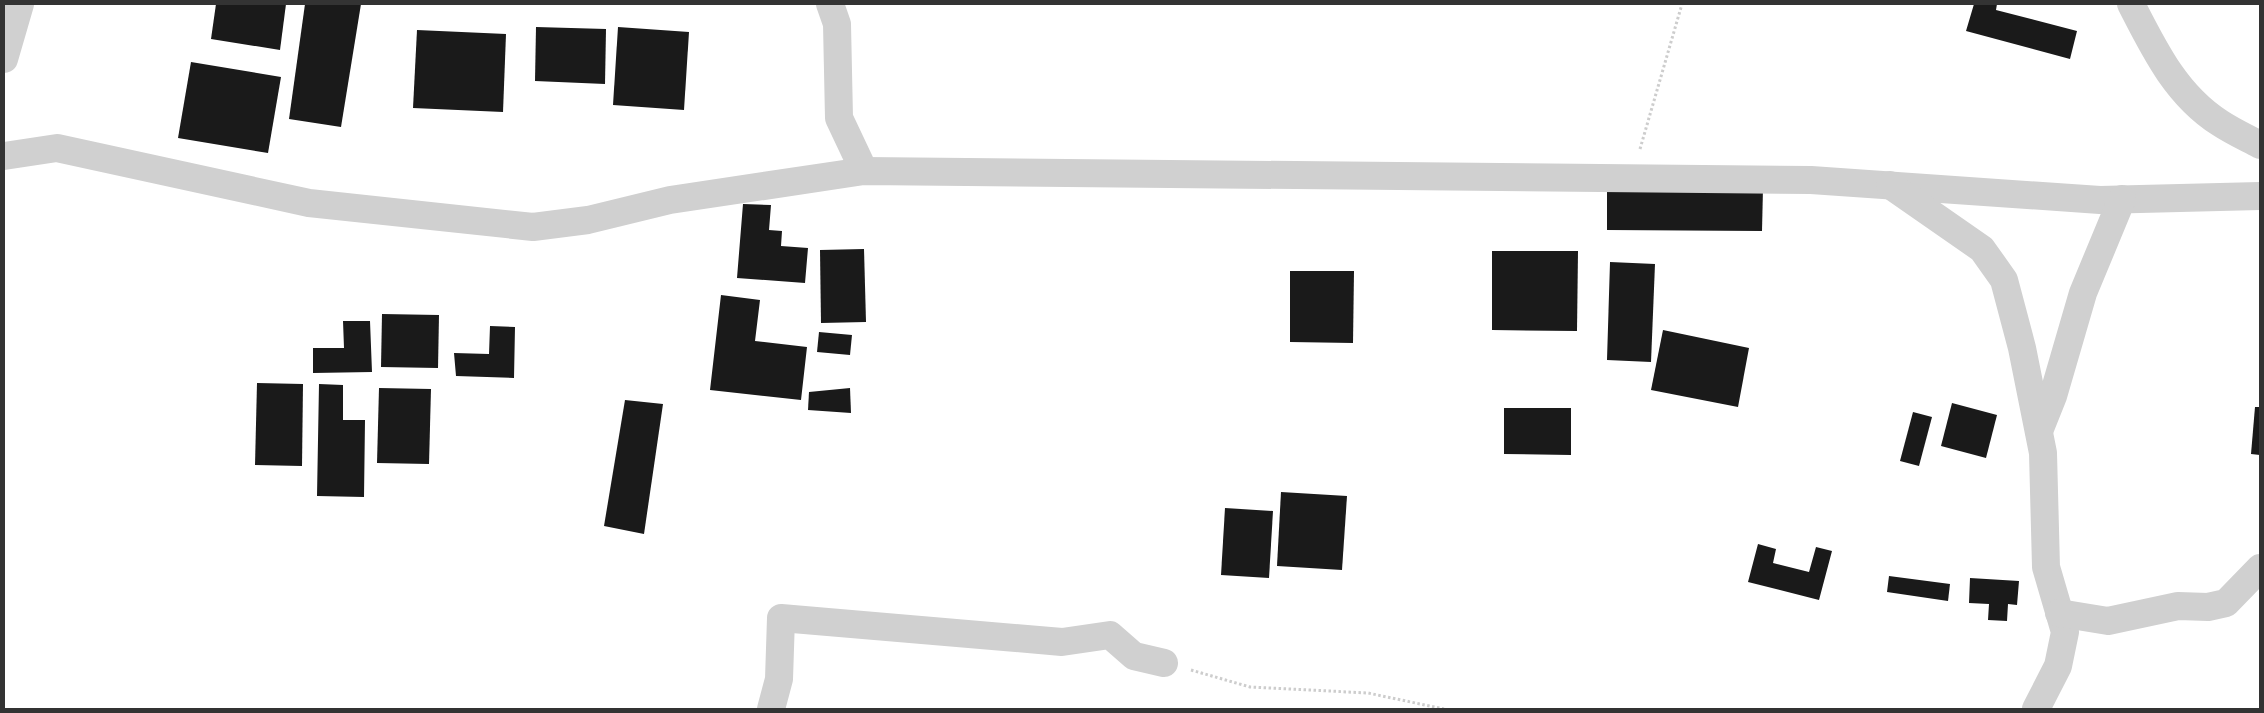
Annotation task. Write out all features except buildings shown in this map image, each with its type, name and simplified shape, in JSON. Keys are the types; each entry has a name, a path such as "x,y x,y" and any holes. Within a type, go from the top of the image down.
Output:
{"street":[{"path":"4,59 20,4"},
{"path":"830,4 837,24 839,118 864,171"},
{"path":"2132,4 2158,57 2181,89 2218,122 2260,145"},
{"path":"4,156 57,148 309,203 533,227 588,220 670,200 864,171 1810,180 2100,200 2260,196"},
{"path":"1890,186 1982,249 2004,280 2022,348 2043,453 2046,567 2065,632 2058,666 2036,709"},
{"path":"2039,431 2053,396 2083,293 2122,199"},
{"path":"2059,612 2108,621 2178,606 2208,607 2226,603 2260,568"},
{"path":"771,709 779,679 780,618 1062,642 1110,635 1134,656 1164,663"}],"path":[{"path":"1632,178 1682,4"},
{"path":"1164,663 1250,687 1368,694 1444,709"}]}
